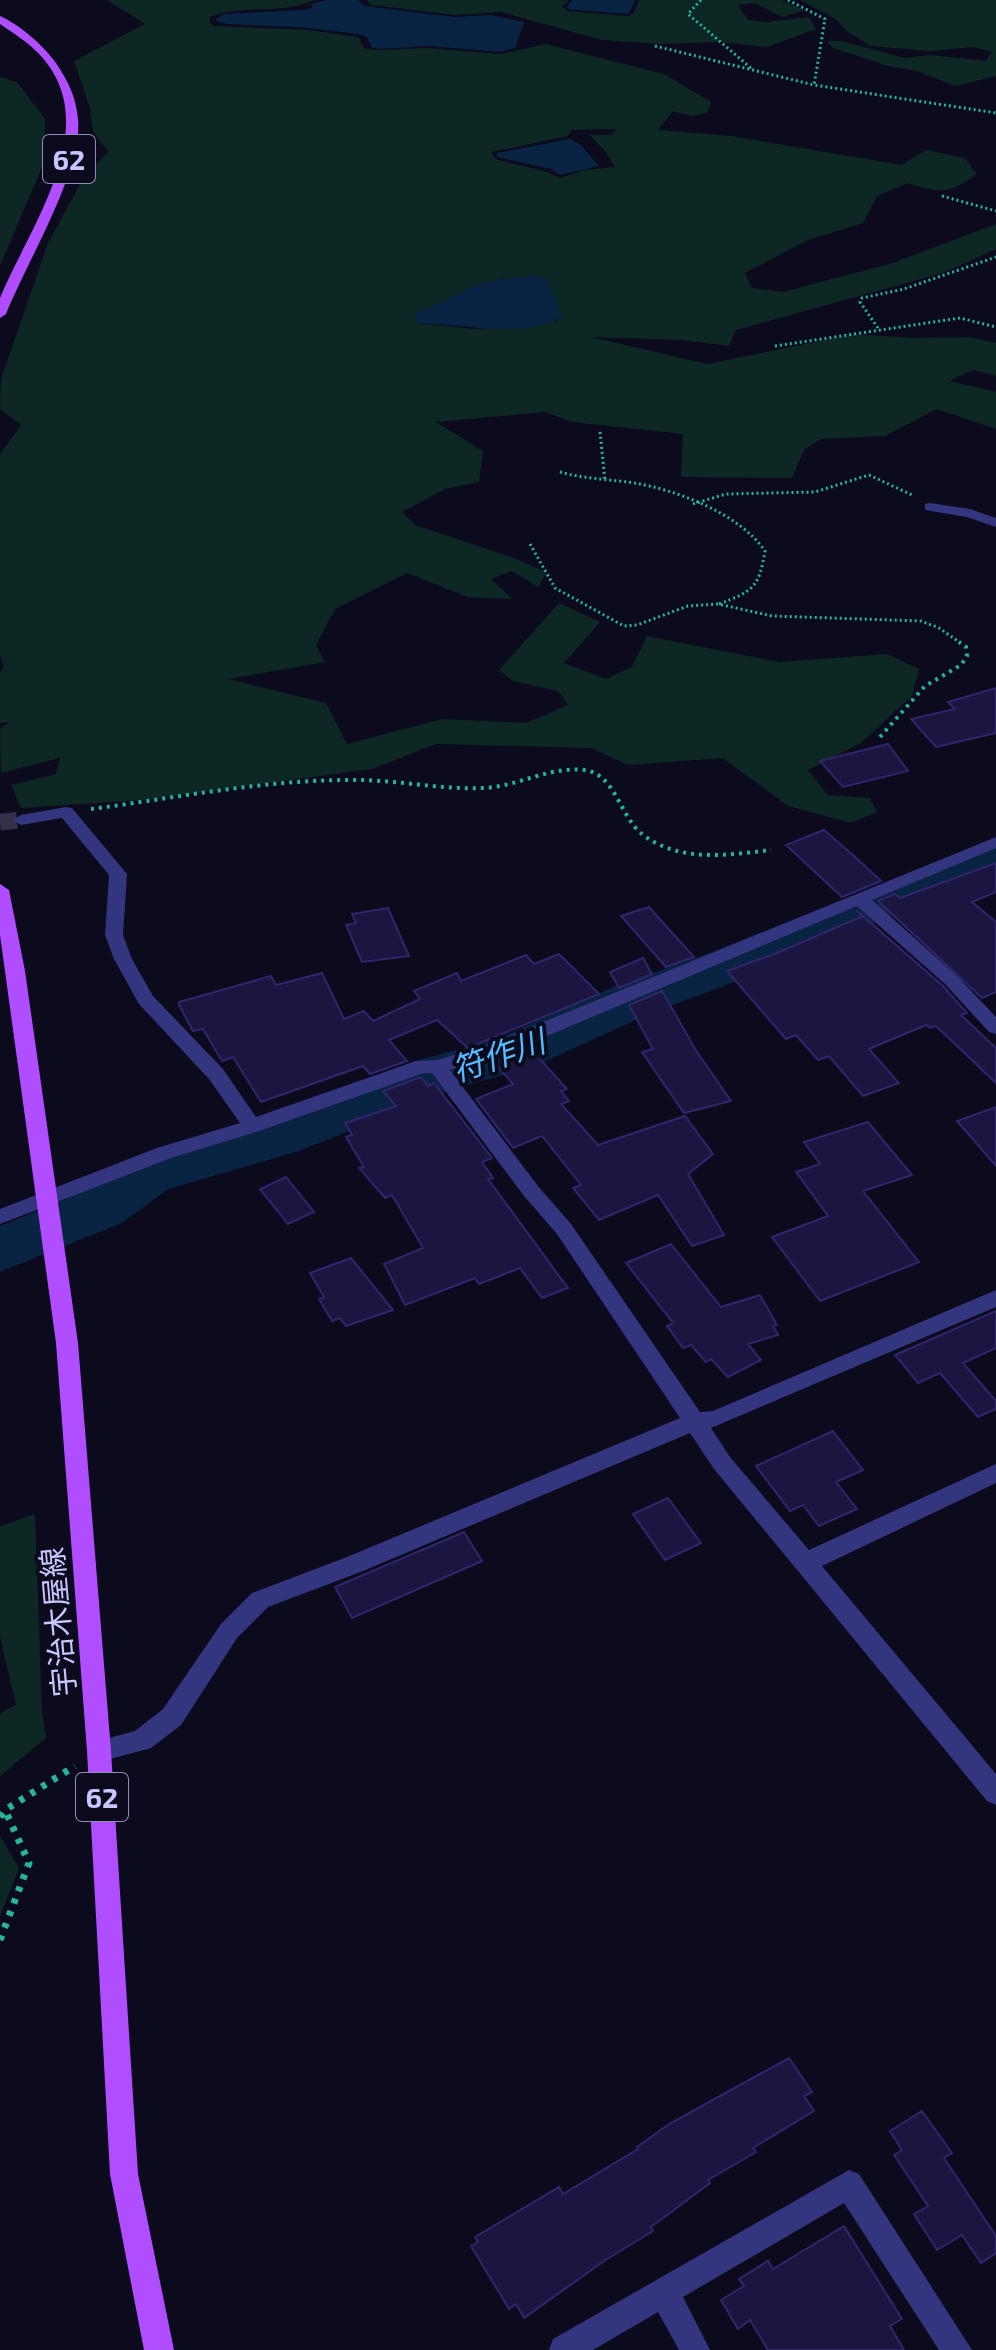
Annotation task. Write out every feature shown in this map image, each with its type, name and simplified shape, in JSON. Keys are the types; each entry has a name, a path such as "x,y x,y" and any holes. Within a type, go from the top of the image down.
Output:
{"main road":[{"name":"62","path":"0,19 38,48 60,75 72,103 75,131 67,167 19,265 0,314"},
{"name":"宇治木屋線","path":"0,890 16,971 67,1343 99,1751 124,2174 159,2350"}],"street":[{"path":"930,507 970,513 996,523"},
{"path":"21,820 66,812 118,874 114,935 123,959 146,1000 216,1074 252,1126"},
{"path":"0,1217 50,1206 164,1153 252,1126 423,1066 438,1067 537,1034 624,994 996,842"},
{"path":"861,899 951,980 996,1028"},
{"path":"438,1067 572,1241 642,1340 722,1463 996,1793"},
{"path":"99,1751 142,1740 172,1717 229,1631 260,1600 355,1564 693,1422 716,1419 996,1298"},
{"path":"805,1563 996,1473"},
{"path":"564,2350 849,2184 957,2350"},
{"path":"664,2293 695,2350"}],"path":[{"path":"701,0 688,14 704,30 737,51 752,70"},
{"path":"788,0 825,19 814,85"},
{"path":"655,46 814,85 996,113"},
{"path":"942,196 996,211"},
{"path":"878,328 860,302 862,298 904,289 996,257"},
{"path":"775,346 960,318 996,327"},
{"path":"600,432 605,481"},
{"path":"560,472 579,479 645,485 693,504 754,535 765,551 760,583 754,589 718,604"},
{"path":"693,504 726,494 815,492 869,475 881,478 930,507"},
{"path":"530,544 555,588 624,626 637,625 688,606 718,604 772,616 921,621 956,637 966,647 967,656 961,665 925,686 880,737"},
{"path":"66,812 330,780 380,779 485,788 584,770 600,775 608,783 628,821 645,836 667,846 690,855 715,857 771,850"},
{"path":"0,1940 29,1863 2,1814 99,1751"}],"green space":[{"path":"107,0 315,0 289,7 223,13 210,17 210,22 214,26 309,30 358,37 364,48 376,50 427,48 500,54 546,44 664,74 711,102 707,113 691,116 673,111 658,130 731,136 902,165 926,150 965,158 977,174 952,189 929,189 908,183 877,196 863,223 808,240 745,273 752,288 783,292 893,263 996,224 996,249 943,273 736,330 729,346 682,340 591,337 707,364 855,334 913,338 968,337 996,343 996,376 974,370 949,381 996,392 996,429 937,409 885,436 821,439 804,450 792,478 681,477 683,434 572,422 545,412 436,422 483,451 479,482 445,489 402,512 415,525 546,572 539,587 511,571 491,579 512,599 468,597 407,573 335,609 316,645 325,662 229,679 326,703 347,744 442,719 526,723 568,705 558,691 513,681 499,670 559,603 600,622 564,663 606,679 632,667 647,636 779,662 887,654 919,669 912,696 861,743 808,770 828,795 870,798 877,812 851,823 788,806 723,758 628,765 591,748 436,744 372,769 145,800 21,808 11,785 56,774 60,758 1,773 0,729 9,722 0,723 0,672 4,667 0,655 0,454 21,425 0,409 1,379 48,243 86,173 109,152 93,132 90,108 74,61 145,24","holes":["617,129 611,135 590,135 615,167 584,170 560,178 494,158 492,152 568,136 571,130","504,278 558,320 529,326 473,329 419,323 418,312 436,307 466,290"]},
{"path":"367,0 569,0 562,7 568,11 627,16 633,14 639,0 781,0 805,10 783,17 755,3 738,5 748,20 767,22 809,17 816,29 767,47 721,42 660,44 602,40 501,12 454,15 371,5"},
{"path":"800,0 996,0 996,76 955,86 917,71 888,66 833,48 826,41 841,41 905,58 930,55 986,61 992,52 974,47 930,51 870,46 848,32 836,19"},
{"path":"0,77 17,82 45,119 45,160 0,266"},
{"path":"35,1514 42,1712 46,1738 0,1776 0,1713 16,1705 0,1637 0,1526"},
{"path":"0,1836 19,1868 0,1916"}],"water":[{"path":"326,0 358,0 365,6 454,17 491,15 524,22 515,48 500,52 429,46 378,49 371,47 367,37 358,34 299,27 226,24 215,20 224,14 304,10 313,8 311,4"},
{"path":"572,0 635,0 629,14 566,8"},
{"path":"570,139 580,144 599,166 561,175 551,169 497,157 497,153"},
{"path":"536,276 546,279 562,316 549,323 514,329 419,323 415,319 417,312 465,290 500,280"}],"building":[{"path":"996,688 996,733 936,747 911,719 955,709 948,702"},
{"path":"888,744 908,771 843,787 820,761"},
{"path":"824,830 881,881 842,897 786,845"},
{"path":"996,863 996,892 972,902 996,922 996,992 982,998 878,901 895,894 900,898"},
{"path":"649,907 694,957 666,967 621,916"},
{"path":"388,908 409,956 362,962 346,925 356,923 352,914"},
{"path":"863,916 943,986 967,1013 961,1015 996,1048 996,1083 936,1026 930,1028 926,1025 869,1049 899,1083 863,1096 829,1056 818,1060 796,1035 786,1039 727,971"},
{"path":"559,954 599,994 468,1048 437,1020 389,1040 407,1061 370,1074 363,1066 261,1102 233,1057 222,1061 203,1029 193,1031 179,1005 179,1002 271,976 276,985 322,973 344,1019 364,1011 373,1021 420,999 414,991 457,973 461,981 526,955 534,964"},
{"path":"643,958 652,974 619,988 610,972"},
{"path":"662,991 697,1052 731,1101 684,1113 642,1052 653,1049 629,1005"},
{"path":"529,1047 567,1089 561,1091 569,1101 561,1104 598,1145 685,1116 713,1154 688,1174 724,1235 692,1246 658,1195 599,1220 573,1188 581,1185 542,1136 513,1148 476,1099 513,1084 492,1060"},
{"path":"421,1077 428,1086 434,1083 492,1158 482,1162 493,1178 488,1179 568,1288 542,1298 520,1268 479,1284 475,1278 405,1305 384,1264 423,1248 392,1195 385,1198 359,1168 364,1167 346,1137 352,1135 345,1123 396,1106 383,1091"},
{"path":"996,1107 996,1166 957,1121"},
{"path":"868,1122 912,1175 863,1191 919,1262 820,1301 772,1237 828,1216 796,1172 820,1164 804,1142"},
{"path":"286,1177 314,1212 288,1224 260,1189"},
{"path":"671,1244 721,1307 760,1295 777,1325 773,1326 778,1335 748,1344 761,1360 728,1377 711,1359 706,1362 691,1345 683,1348 667,1326 673,1323 626,1263"},
{"path":"351,1258 393,1310 346,1326 340,1318 332,1321 319,1299 324,1297 310,1273"},
{"path":"996,1311 996,1348 963,1363 996,1401 996,1409 978,1417 940,1373 918,1383 895,1355"},
{"path":"833,1431 863,1470 836,1482 857,1509 819,1526 803,1505 790,1511 756,1466"},
{"path":"668,1498 701,1543 665,1560 633,1514"},
{"path":"464,1532 482,1561 352,1618 335,1587"},
{"path":"789,2058 812,2092 804,2096 814,2111 753,2148 756,2152 708,2180 710,2183 651,2227 653,2231 604,2261 524,2318 516,2304 509,2309 471,2246 478,2242 475,2237 559,2187 563,2194 638,2149 669,2124"},
{"path":"922,2111 952,2153 944,2158 996,2236 996,2253 981,2263 962,2235 937,2250 914,2214 928,2206 894,2155 902,2150 890,2131"},
{"path":"844,2226 902,2319 890,2326 904,2350 768,2350 750,2320 738,2329 721,2300 744,2286 739,2279 768,2261 773,2269"}],"waterway":[{"name":"符作川","path":"0,1250 101,1208 148,1174 234,1147 279,1137 432,1076 518,1052 632,1000 726,966 996,853"}],"tunnel":[{"path":"0,822 21,820"}]}
